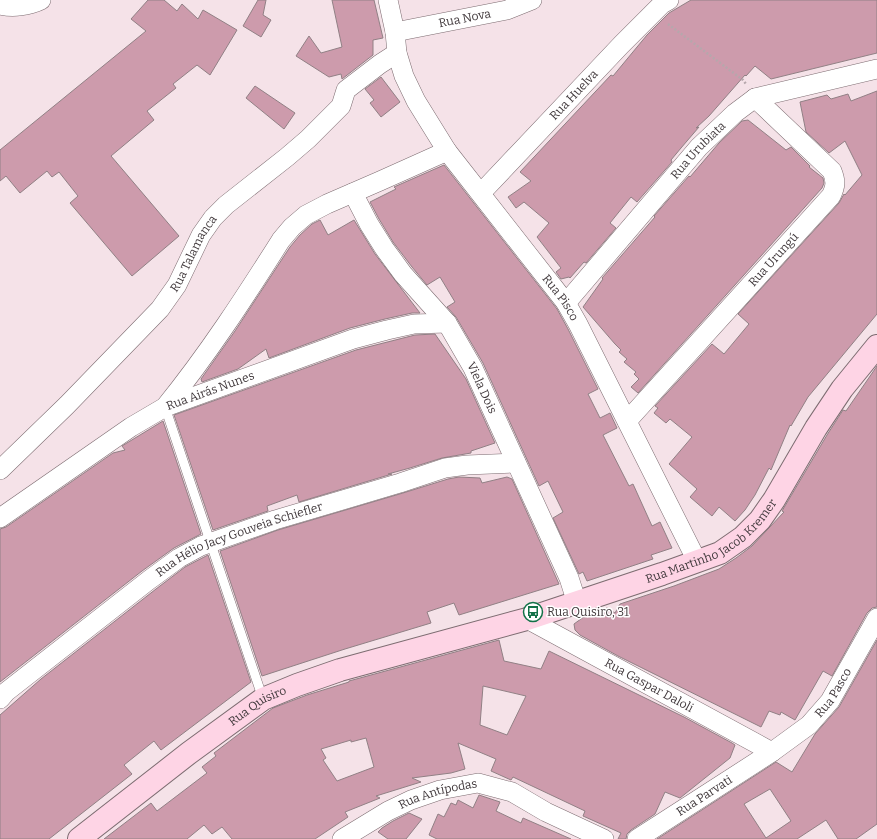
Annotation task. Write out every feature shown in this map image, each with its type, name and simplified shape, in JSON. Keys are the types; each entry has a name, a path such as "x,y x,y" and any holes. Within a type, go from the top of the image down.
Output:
{"street":[{"path":"0,5 9,7 36,3 41,0"},
{"name":"Rua Pisco","path":"388,0 395,32 397,53 404,76 416,101 447,151 566,303 697,561"},
{"name":"Rua Nova","path":"395,32 507,10 532,0"},
{"name":"Rua Huelva","path":"480,193 653,12 669,0"},
{"name":"Rua Talamanca","path":"0,470 72,400 160,309 176,285 201,235 213,218 226,205 287,158 308,139 341,106 346,90 397,53"},
{"name":"Rua Urubiata","path":"566,303 699,147 735,113 755,98 877,69"},
{"name":"Rua Urungú","path":"627,421 831,196 836,186 832,171 755,98"},
{"path":"164,407 187,380 217,338 281,240 292,227 306,215 327,204 447,151"},
{"name":"Viela Dois","path":"353,193 369,224 384,248 403,274 447,323 474,368 569,578 578,603"},
{"name":"Rua Airás Nunes","path":"0,518 131,427 164,407 353,339 414,324 447,323"},
{"name":"Rua Martinho Jacob Kremer","path":"468,634 578,603 720,553 743,537 760,520 774,500 837,395 877,346"},
{"name":"Rua Hélio Jacy Gouveia Schiefler","path":"0,699 12,687 149,580 179,558 211,542 275,520 445,468 467,465 516,463"},
{"name":"Rua Gaspar Daloli","path":"526,618 772,752"},
{"name":"Rua Pasco","path":"772,752 809,726 830,701 877,618"},
{"name":"Rua Quisiro","path":"79,839 189,753 263,699 340,670 468,634"},
{"name":"Rua Parvati","path":"637,839 772,752"},
{"name":"Rua Antípodas","path":"342,839 388,811 411,800 440,790 478,783 512,792 546,812 604,839"}],"lane":[{"path":"164,407 263,699"}],"path":[{"path":"653,12 743,80 755,98"}],"building":[{"path":"148,0 164,0 177,11 182,4 198,19 203,10 237,30 210,75 197,65 173,84 176,88 147,111 154,120 111,156 179,236 132,276 70,203 78,196 59,172 52,177 47,171 20,193 6,176 0,181 0,150 146,31 131,19"},
{"path":"258,0 266,0 263,15 271,20 261,37 243,26"},
{"path":"332,0 374,0 383,38 373,40 373,55 342,79 341,74 329,77 296,56 309,36 321,53 342,47"},
{"path":"691,0 877,0 877,53 771,79 755,66 696,128 699,127 671,160 672,162 637,202 631,197 610,223 616,228 586,263 584,262 570,278 561,279 556,272 561,268 537,237 549,223 524,202 516,208 508,197 531,181 520,172 611,75 613,76 647,35 669,13"},
{"path":"381,77 400,102 381,117 370,103 374,100 365,89"},
{"path":"255,86 295,113 284,129 246,98"},
{"path":"877,91 877,314 808,397 791,426 790,425 771,470 769,468 755,495 745,510 735,521 719,507 712,516 690,497 697,489 669,464 692,437 670,419 666,423 654,413 658,408 655,406 712,344 724,354 749,324 738,314 839,203 844,194 845,195 862,175 845,141 829,153 806,132 800,102 827,95 831,99 848,94 851,101"},
{"path":"748,120 786,150 791,147 810,166 809,167 823,178 824,183 822,188 638,393 631,387 639,379 634,374 636,372 624,362 627,359 619,352 621,350 583,307 603,279 602,278 689,176 690,177 719,143 742,121"},
{"path":"444,165 557,309 568,329 598,389 588,394 600,418 610,413 617,428 603,435 629,486 633,484 652,526 660,522 672,548 651,555 653,559 587,581 583,572 579,574 553,518 563,512 548,481 539,486 483,363 456,317 447,307 455,302 440,277 427,285 393,242 370,202 396,189 394,187"},
{"path":"320,220 328,235 354,220 375,254 420,313 412,313 350,328 269,358 266,349 238,369 202,382 201,379 235,331 290,247 312,224"},
{"path":"435,334 466,379 495,443 471,451 471,453 442,458 299,502 297,495 267,506 268,511 213,530 174,415 356,350 415,335"},
{"path":"877,366 877,607 872,608 867,613 832,676 823,671 795,720 781,712 780,715 769,711 761,727 618,656 580,635 575,630 574,624 585,616 607,608 615,613 620,604 719,569 752,546 784,512 782,511 827,435 843,410 846,411"},
{"path":"163,421 201,534 174,548 142,571 0,682 0,529 6,527 113,453 125,450 122,446"},
{"path":"459,477 480,478 482,483 507,477 512,479 559,584 459,615 454,603 427,612 431,623 262,676 220,551 278,530"},
{"path":"208,555 251,682 161,750 154,741 124,765 132,774 49,839 0,839 0,715 41,679 156,589 185,567"},
{"path":"499,640 504,661 541,669 549,651 684,717 735,745 730,758 680,798 665,792 655,814 631,830 627,834 626,839 618,839 621,833 583,816 585,811 513,777 511,780 491,771 496,759 458,743 465,769 451,773 412,778 421,782 376,796 380,798 345,812 348,817 315,839 232,839 222,827 212,834 204,825 187,839 104,839 151,803 157,811 207,773 202,767 216,756 214,753 273,708 349,681","holes":["483,686 526,696 507,735 480,725","366,738 374,767 337,781 323,760 326,758 321,749 351,740 351,742"]},
{"path":"877,640 877,824 856,839 838,839 826,820 797,839 657,839 776,762 792,772 815,734 839,707","holes":["770,789 791,821 766,838 744,804"]},
{"path":"479,795 500,802 496,811 521,823 523,818 571,839 437,839 429,835 438,814 444,817 451,803 456,805 458,800 473,808"},
{"path":"409,813 422,819 406,839 388,839 378,832 393,821"}],"place":[{"name":"Rua Quisiro, 31","path":"533,612"}]}
